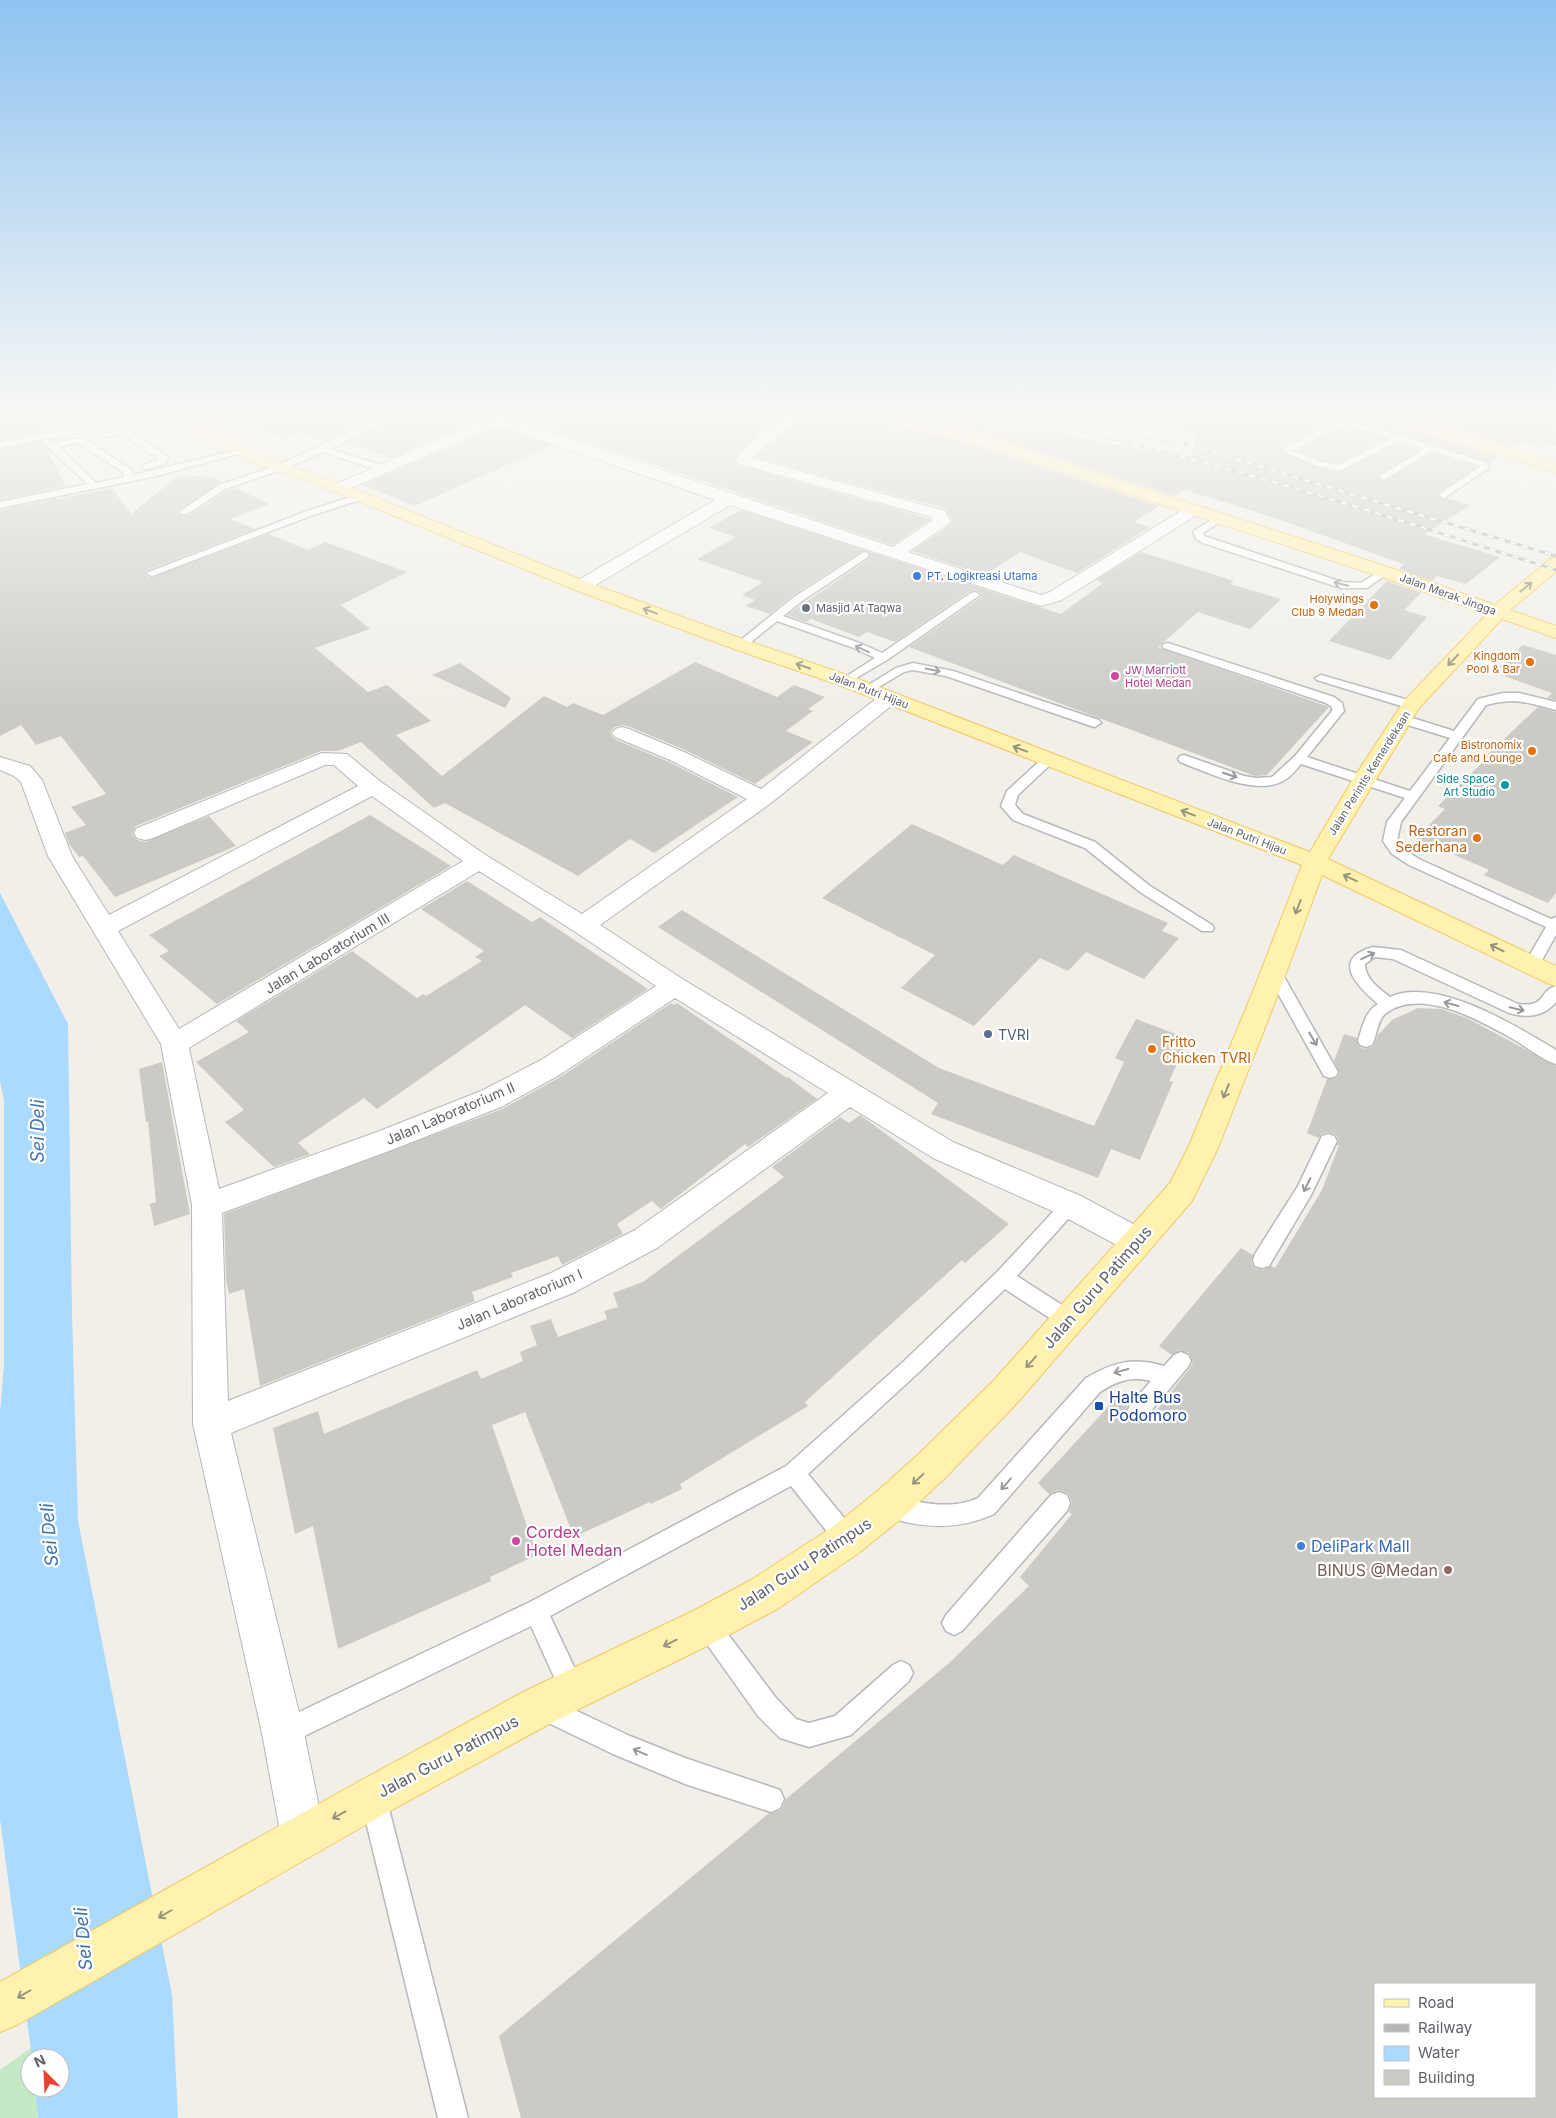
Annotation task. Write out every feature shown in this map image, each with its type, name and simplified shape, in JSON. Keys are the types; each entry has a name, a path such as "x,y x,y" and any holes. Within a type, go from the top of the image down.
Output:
{"main road":[{"name":"Jalan Putri Hijau","path":"407,516 581,586 868,689 1315,862 1556,977"},
{"name":"Jalan Merak Jingga","path":"1214,516 1385,572 1556,632"},
{"name":"Jalan Perintis Kemerdekaan","path":"1315,862 1364,779 1407,712 1498,612 1556,563"},
{"name":"Jalan Guru Patimpus","path":"0,2008 373,1797 557,1698 707,1625 765,1594 847,1539 888,1506 933,1465 1006,1390 1181,1192 1203,1148 1274,972 1315,862"}],"street":[{"path":"581,586 700,516"},
{"path":"780,516 1032,599 1049,600 1183,516"},
{"path":"896,553 942,521 940,516"},
{"path":"584,925 763,798 889,698"},
{"path":"622,733 763,798"},
{"path":"145,833 322,759 339,759 373,787 479,861 584,925 675,986 943,1150 1070,1206 1137,1241"},
{"path":"0,764 22,771 31,780 60,856 175,1044 207,1205 211,1424 283,1733 303,1836"},
{"path":"104,928 373,787"},
{"name":"Jalan Laboratorium III","path":"175,1044 479,861"},
{"name":"Jalan Laboratorium II","path":"207,1205 233,1198 491,1099 551,1067 675,986"},
{"name":"Jalan Laboratorium I","path":"211,1424 562,1283 646,1239 849,1093"}],"lane":[{"path":"151,572 302,516"},
{"path":"1220,518 1198,532 1199,537 1341,585 1363,586 1385,572"},
{"path":"741,645 798,600 864,555"},
{"path":"846,681 975,595"},
{"path":"775,617 858,646 883,658"},
{"path":"1168,646 1330,700 1338,706 1338,712 1299,759 1276,780 1264,782 1243,780 1184,759"},
{"path":"868,689 900,670 914,666 949,673 1095,724"},
{"path":"1321,678 1407,712 1457,736"},
{"path":"1532,965 1555,924 1414,862 1397,851 1390,841 1394,822 1482,702 1502,696 1518,695 1556,706"},
{"path":"1299,759 1413,796"},
{"path":"1048,760 1012,794 1008,806 1018,818 1090,845 1145,889 1207,928"},
{"path":"1388,1004 1369,988 1357,971 1357,964 1362,957 1373,952 1396,954 1515,1009 1525,1011 1540,1009 1547,1005 1556,991"},
{"path":"1274,972 1330,1072"},
{"path":"1366,1041 1378,1011 1388,1004 1420,998 1450,1003 1491,1020 1556,1058"},
{"path":"1262,1260 1305,1190 1328,1141"},
{"path":"283,1733 536,1611 794,1473 910,1368 1004,1278 1070,1206"},
{"path":"1004,1278 1069,1320"},
{"path":"888,1506 938,1517 961,1516 977,1511 986,1506 1093,1385 1110,1374 1127,1369 1174,1369 1137,1412"},
{"path":"794,1473 847,1539"},
{"path":"954,1623 1059,1503"},
{"path":"536,1611 557,1698 622,1745 685,1771 771,1799"},
{"path":"707,1625 767,1707 789,1729 809,1735 842,1726 901,1673"},
{"path":"373,1797 453,2118"}],"green space":[{"path":"20,2056 20,2098 36,2098 38,2118 0,2118 0,2070"}],"water":[{"name":"Sei Deli","path":"0,893 68,1024 72,1314 78,1521 172,1995 178,2118 38,2118 36,2098 70,2098 70,2048 31,2048 0,1819 0,1413 4,1365 4,1100 0,1081"}],"building":[{"path":"0,516 238,516 230,519 255,529 145,571 144,574 150,578 268,534 308,550 325,542 407,572 341,605 370,629 315,648 368,692 387,685 431,721 396,735 442,776 544,696 567,707 573,703 603,715 695,662 777,697 794,685 825,697 808,709 813,711 786,731 813,742 755,784 685,750 630,727 623,725 614,727 610,733 614,739 669,762 738,797 654,853 630,839 578,876 445,803 434,808 361,742 338,751 321,751 136,826 132,834 137,840 145,842 209,816 236,846 115,897 83,856 79,857 69,844 65,833 86,825 71,807 106,794 61,736 36,745 21,725 0,736"},
{"path":"731,516 759,516 864,550 793,595 770,614 745,606 755,600 742,595 763,582 697,559 736,537 709,528"},
{"path":"806,516 920,516 931,519 893,545"},
{"path":"950,516 1144,516 1134,522 1150,527 1077,573 1020,552 985,575 912,551 950,525 952,520"},
{"path":"1268,516 1453,516 1424,534 1500,557 1466,584 1437,576 1432,581 1399,569 1403,564"},
{"name":"JW Marriott Hotel Medan","path":"870,552 1061,614 1103,583 1096,580 1141,552 1234,581 1230,584 1281,599 1250,629 1198,612 1158,647 1329,707 1267,775 1255,776 909,647 981,597 982,594 976,590 970,591 895,642 867,632 859,637 811,619 806,622 787,615 869,559"},
{"path":"1387,581 1421,593 1404,610 1427,617 1390,660 1329,641"},
{"name":"Kingdom Pool & Bar","path":"1523,645 1556,655 1556,700 1547,698 1552,693 1493,672"},
{"path":"460,663 511,698 505,708 432,675"},
{"path":"1538,707 1556,712 1556,893 1548,903 1484,875 1489,870 1416,838 1445,809 1438,806 1489,756 1487,755"},
{"path":"370,815 451,866 217,1004 159,956 169,951 149,935"},
{"path":"912,824 1003,865 1014,855 1168,923 1162,931 1179,938 1144,979 1086,952 1068,971 1040,958 974,1026 901,988 935,955 822,898"},
{"path":"467,881 532,922 540,917 648,989 572,1038 525,1005 377,1109 364,1098 298,1143 310,1154 274,1167 225,1122 244,1110 196,1062 249,1032 236,1021 352,951 417,998 423,994 426,996 482,961 475,957 484,951 421,909"},
{"path":"682,910 939,1068 1094,1126 1124,1062 1115,1058 1136,1019 1189,1039 1169,1081 1173,1082 1140,1160 1111,1149 1098,1178 931,1114 938,1103 658,927"},
{"path":"671,1003 674,1005 677,1003 788,1077 817,1099 748,1147 745,1144 661,1209 652,1201 617,1224 623,1234 562,1265 558,1256 511,1273 513,1277 472,1292 475,1301 260,1386 244,1289 229,1294 226,1280 224,1214 502,1109 562,1076"},
{"name":"DeliPark Mall","path":"1418,1008 1441,1009 1467,1018 1556,1066 1556,2118 521,2118 499,2036 769,1813 781,1810 786,1799 949,1663 1029,1586 1020,1577 1072,1514 1069,1512 1072,1502 1068,1493 1058,1490 1049,1494 1038,1483 1118,1396 1128,1404 1125,1413 1129,1421 1138,1424 1146,1419 1148,1421 1193,1362 1189,1353 1180,1350 1172,1355 1159,1346 1241,1248 1253,1255 1251,1261 1254,1268 1263,1270 1271,1266 1275,1268 1322,1190 1339,1145 1337,1145 1339,1140 1335,1134 1327,1132 1321,1134 1319,1138 1307,1133 1327,1079 1337,1078 1340,1073 1334,1061 1344,1034 1357,1038 1359,1047 1365,1049 1373,1047 1378,1035 1392,1020"},
{"path":"162,1062 190,1214 154,1226 150,1204 156,1202 148,1121 146,1122 139,1069"},
{"path":"860,1115 1009,1224 965,1263 962,1260 805,1402 808,1406 680,1484 682,1489 574,1537 525,1412 492,1425 537,1555 490,1577 491,1581 338,1649 313,1526 295,1534 273,1428 318,1411 324,1434 477,1370 481,1379 523,1361 520,1352 537,1345 530,1326 551,1319 558,1337 607,1319 604,1311 618,1307 613,1293 643,1282 784,1177 772,1167 840,1117 849,1123"}],"railway":[{"path":"1383,516 1556,570"},
{"path":"1423,516 1556,556"}],"place":[{"name":"PT. Logikreasi Utama","path":"917,576"},
{"name":"Holywings Club 9 Medan","path":"1374,605"},
{"name":"Masjid At Taqwa","path":"806,608"},
{"name":"Kingdom Pool & Bar","path":"1530,662"},
{"name":"JW Marriott Hotel Medan","path":"1115,676"},
{"name":"Bistronomix Cafe and Lounge","path":"1532,751"},
{"name":"Side Space Art Studio","path":"1505,785"},
{"name":"Restoran Sederhana","path":"1477,838"},
{"name":"TVRI","path":"988,1034"},
{"name":"Fritto Chicken TVRI","path":"1152,1049"},
{"name":"Halte Bus Podomoro","path":"1099,1406"},
{"name":"Cordex Hotel Medan","path":"516,1541"},
{"name":"DeliPark Mall","path":"1301,1546"},
{"name":"BINUS @Medan","path":"1448,1570"}]}
